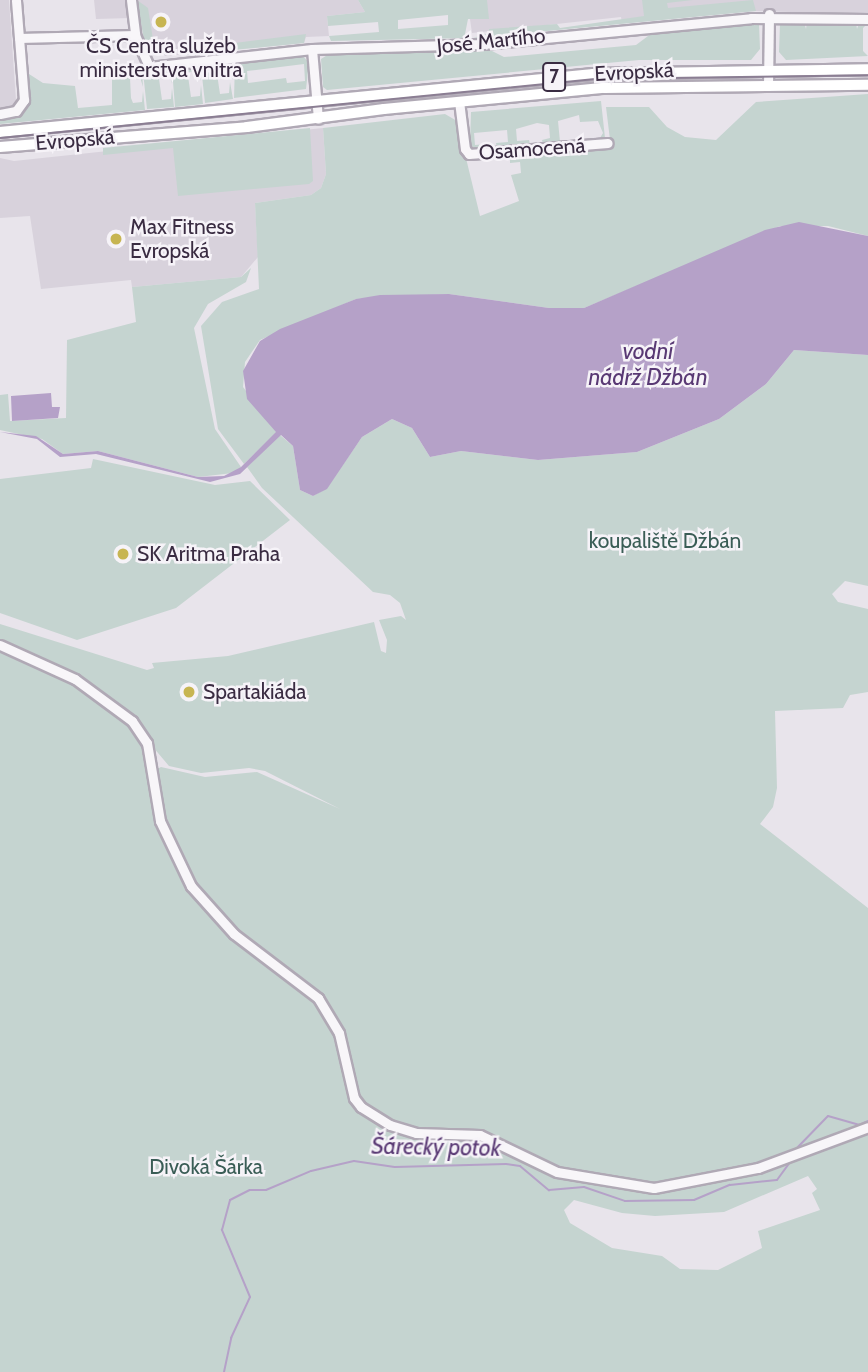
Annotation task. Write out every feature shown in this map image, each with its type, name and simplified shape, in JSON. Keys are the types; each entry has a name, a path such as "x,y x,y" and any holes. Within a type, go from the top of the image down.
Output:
{"main road":[{"name":"Evropská","path":"0,132 317,99 621,72 768,68 868,69"},
{"name":"Evropská","path":"0,147 318,119 460,101 604,88 868,85"}],"street":[{"path":"0,114 16,111 24,100 16,0"},
{"name":"José Martího","path":"131,0 135,35 149,67 312,49 482,44 769,16 868,19"},
{"path":"768,86 769,16"},
{"path":"19,38 135,35"},
{"path":"312,49 318,119"},
{"name":"Osamocená","path":"460,101 469,154 608,143"},
{"path":"0,645 75,679 132,721 147,743 160,821 191,886 234,934 318,998 340,1033 354,1098 375,1117 416,1133 480,1135 557,1172 654,1188 676,1187 791,1157 843,1133 868,1127"}],"shaded area":[{"path":"0,0 9,0 17,115 0,117"},
{"path":"94,0 129,0 131,18 96,19"},
{"path":"137,0 358,0 365,12 327,16 329,36 306,37 304,43 165,56 161,50 146,51"},
{"path":"457,0 868,0 868,14 755,11 622,23 621,17 472,33 470,19"},
{"path":"323,128 326,174 321,188 311,195 255,203 258,257 241,277 132,287 131,280 41,289 30,216 0,218 0,158 14,161"}],"green space":[{"path":"137,0 148,8 155,52 146,51"},
{"path":"358,0 487,0 489,19 468,19 465,34 470,38 331,41 329,36 379,32 378,22 328,26 327,16 365,12","holes":["448,15 448,25 398,29 398,20"]},
{"path":"642,0 693,0 667,3 668,8 753,0 756,11 473,38 489,33 489,29 557,24 560,28 644,16"},
{"path":"804,22 806,29 807,22 856,23 857,29 859,23 868,23 863,28 863,51 868,56 786,60 779,52 780,24"},
{"path":"759,23 760,49 751,60 639,60 327,90 323,87 321,59 329,54 488,49 504,57 636,45 652,33"},
{"path":"306,34 304,43 181,55 180,44 195,42 196,48"},
{"path":"303,56 309,63 306,89 234,98 235,63","holes":["304,64 305,81 287,83 286,78 248,83 247,71"]},
{"path":"234,63 235,78 228,79 226,68 217,69 220,94 229,93 230,82 233,99 205,103 201,67"},
{"path":"199,67 201,81 197,71 188,72 188,76 191,97 200,96 201,85 203,104 175,107 172,69"},
{"path":"170,70 172,84 169,74 160,75 159,79 162,100 171,99 172,88 174,107 147,109 143,72"},
{"path":"142,72 143,87 140,77 130,78 131,98 133,103 142,102 143,91 145,110 0,124 0,117 27,108 29,74 43,83 75,86 78,108 112,105 112,73"},
{"path":"868,94 868,236 828,226 780,226 584,308 549,308 449,294 356,299 260,340 245,362 243,387 277,432 244,464 218,429 201,326 222,302 259,289 255,203 311,195 321,188 326,174 323,128 445,114 457,121 480,216 519,201 511,175 521,173 520,162 510,163 510,158 611,148 606,107 649,107 667,127 685,137 716,140 756,102"},
{"path":"601,101 605,138 600,138 603,133 598,121 580,122 579,115 558,121 560,142 543,144 542,140 550,138 549,125 537,123 516,129 517,141 529,140 530,145 497,149 496,143 508,142 507,130 474,133 475,145 487,144 487,150 477,151 470,144 471,112"},
{"path":"310,128 313,181 309,184 178,196 173,148 103,155 103,148"},
{"path":"251,268 246,282 208,304 194,328 215,429 241,467 233,473 198,477 98,451 63,454 42,439 0,430 0,395 8,394 10,421 66,418 67,340 136,322 132,287 241,277"},
{"name":"Divoká Šárka","path":"794,350 868,355 868,586 845,581 832,594 838,602 868,609 868,692 850,695 843,708 775,711 777,788 773,807 760,824 868,908 868,1372 0,1372 0,648 59,674 132,725 144,743 156,810 155,770 161,767 205,777 257,772 340,809 265,771 249,768 201,773 169,766 120,708 74,676 0,643 0,624 147,670 154,668 152,663 228,656 374,622 381,651 386,653 387,640 379,620 401,616 406,620 400,603 390,595 373,592 262,488 247,467 280,435 293,446 300,490 313,496 327,488 362,437 392,419 412,428 430,457 461,451 538,460 637,452 719,419 766,384","holes":["808,1176 817,1189 812,1193 820,1210 758,1231 762,1248 718,1270 680,1269 662,1256 612,1248 570,1223 564,1210 574,1200 622,1213 655,1216 724,1212"]},
{"name":"SK Aritma Praha","path":"93,459 215,485 250,481 290,520 176,608 77,640 0,613 0,479 91,468"}],"water":[{"name":"vodní nádrž Džbán","path":"799,222 868,236 868,355 794,350 766,384 719,419 637,452 538,460 461,451 430,457 412,428 392,419 362,437 327,489 313,496 300,490 293,446 281,435 240,474 210,482 96,454 60,457 37,439 0,432 36,436 63,454 98,451 198,477 224,476 241,467 276,432 247,399 243,371 260,341 280,329 356,299 380,295 449,294 549,308 584,308 765,230"},
{"path":"51,393 52,407 60,407 58,418 12,421 11,396"}],"waterway":[{"name":"Šárecký potok","path":"795,1150 828,1116 859,1125 868,1121"},
{"name":"Šárecký potok","path":"224,1372 231,1338 250,1297 222,1230 230,1200 250,1190 266,1190 311,1171 354,1161 395,1167 506,1164 520,1166 549,1190 584,1187 625,1201 694,1200 730,1185 777,1180 791,1161"}],"tram line":[{"path":"0,138 595,79 868,75"}],"place":[{"name":"ČS Centra služeb ministerstva vnitra","path":"161,22"},
{"name":"Max Fitness Evropská","path":"116,239"},
{"name":"SK Aritma Praha","path":"123,554"},
{"name":"Spartakiáda","path":"189,692"}],"park label":[{"name":"koupaliště Džbán","path":"665,541"}]}
